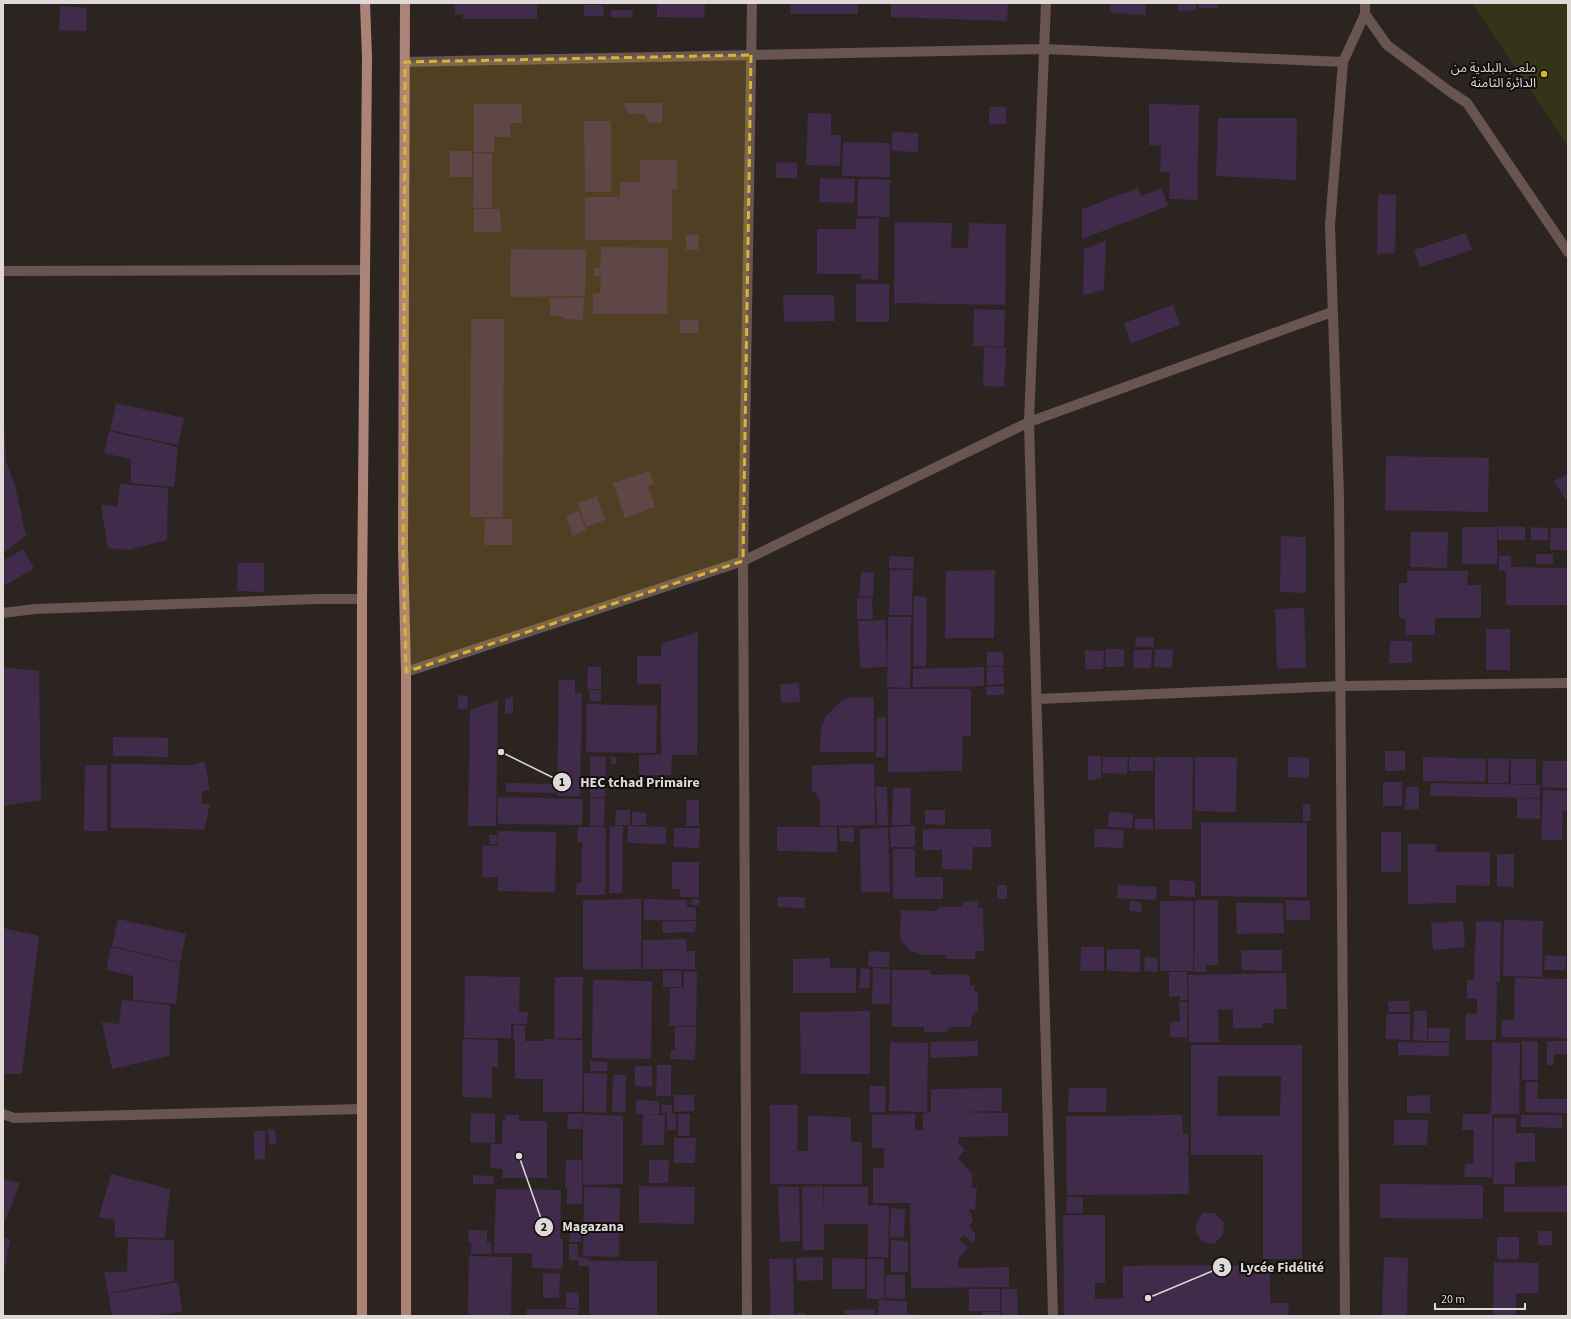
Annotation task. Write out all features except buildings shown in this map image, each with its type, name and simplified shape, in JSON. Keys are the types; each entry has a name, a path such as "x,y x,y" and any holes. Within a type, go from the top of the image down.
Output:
{"main road":[{"path":"362,1316 362,599 366,74 365,3"},
{"path":"405,3 403,547 406,672 406,1316"}],"street":[{"path":"747,1316 743,561 752,3"},
{"path":"1046,3 1029,422 1052,1316"},
{"path":"1344,1316 1339,496 1330,225 1343,62 1365,14 1365,3"},
{"path":"1365,14 1387,45 1467,103 1568,252"},
{"path":"405,62 1045,49 1343,62"},
{"path":"3,270 365,270"},
{"path":"406,672 743,561 1029,422 1332,312"},
{"path":"3,613 35,609 318,599 362,599"},
{"path":"1037,699 1340,686 1568,683"},
{"path":"3,1114 14,1118 362,1109"}],"highlighted area":[{"path":"751,55 743,561 406,672 403,547 405,62"}],"green space":[{"name":"ملعب البلدية من الدائرة الثامنة","path":"1472,3 1568,3 1568,146"}],"place":[{"name":"ملعب البلدية من الدائرة الثامنة","path":"1544,74"},
{"name":"HEC tchad Primaire","path":"501,752"},
{"name":"Magazana","path":"519,1156"},
{"name":"Lycée Fidélité","path":"1148,1298"}]}
